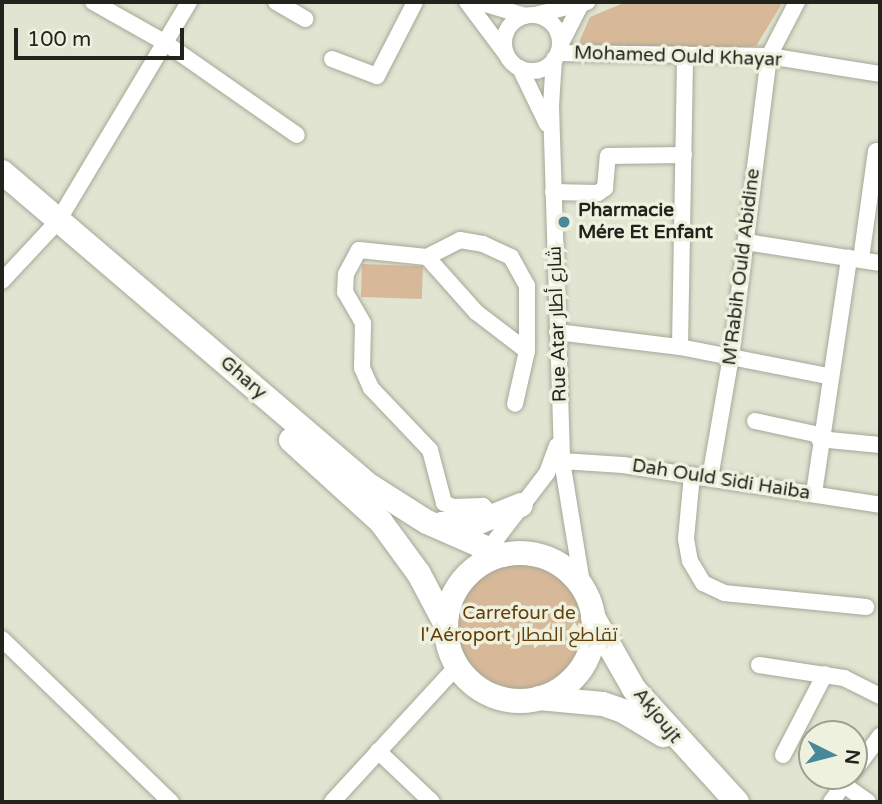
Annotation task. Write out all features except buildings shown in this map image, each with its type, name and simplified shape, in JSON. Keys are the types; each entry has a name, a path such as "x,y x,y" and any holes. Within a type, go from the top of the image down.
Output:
{"highway":[{"name":"Ghary","path":"2,172 53,227"},
{"name":"Ghary","path":"2,194 53,227 370,486 427,522 495,551"},
{"name":"Ghary","path":"180,333 381,522 419,575 446,625"},
{"path":"427,522 459,525 494,517 522,505"},
{"path":"495,551 548,558 583,589 593,617 585,661 565,685 538,698 497,697 469,680 457,666 446,625 454,594 474,568 495,551"},
{"name":"Akjoujt","path":"593,617 618,666 685,750"},
{"name":"Akjoujt","path":"538,698 623,711 685,750"},
{"path":"685,750 737,802"}],"street":[{"path":"93,2 164,42 297,135"},
{"path":"2,281 53,227 188,2"},
{"path":"276,2 305,19"},
{"path":"332,59 377,76 415,2"},
{"path":"478,2 530,15 553,25 557,53"},
{"path":"478,2 506,54 520,68 539,70 557,53 584,3"},
{"path":"769,56 797,2"},
{"path":"506,54 505,35 530,15 584,3"},
{"name":"Mohamed Ould Khayar","path":"557,53 769,56 880,74"},
{"name":"Rue Atar شارع أطار","path":"557,53 552,136 562,461 583,589"},
{"path":"680,347 685,54"},
{"name":"M'Rabih Ould Abidine","path":"710,478 731,357 769,56"},
{"name":"Rue Atar شارع أطار","path":"520,68 552,136"},
{"path":"814,494 828,376 876,151"},
{"path":"554,192 598,193 605,188 608,156 684,155"},
{"path":"494,517 483,506 453,507 444,503 429,450 371,388 362,369 363,323 345,292 346,274 359,250 427,257 460,240 483,244 511,257 527,286 527,351 515,404"},
{"path":"746,242 880,263"},
{"path":"427,257 476,312 527,351"},
{"path":"557,332 680,347 828,376"},
{"path":"755,421 819,437 880,445"},
{"name":"Rue Atar شارع أطار","path":"495,551 522,505 547,473 562,427"},
{"name":"Dah Ould Sidi Haiba","path":"562,461 692,475 880,505"},
{"path":"692,475 686,539 691,561 703,583 724,593 866,607"},
{"path":"2,639 171,802"},
{"path":"759,665 844,678 880,696"},
{"path":"331,802 457,666"},
{"path":"783,755 825,674"},
{"path":"868,752 880,736"},
{"path":"377,751 432,802"}],"green space":[{"path":"626,2 783,2 756,46 585,54 577,47 590,17"},
{"path":"362,264 423,266 422,299 361,297"},
{"name":"Carrefour de l'Aéroport تقاطع المطار","path":"519,558 545,563 567,577 581,599 586,625 581,651 567,673 545,687 519,692 493,687 471,673 457,651 452,625 457,599 471,577 493,563"}],"place":[{"name":"Pharmacie Mére Et Enfant","path":"564,222"}]}
